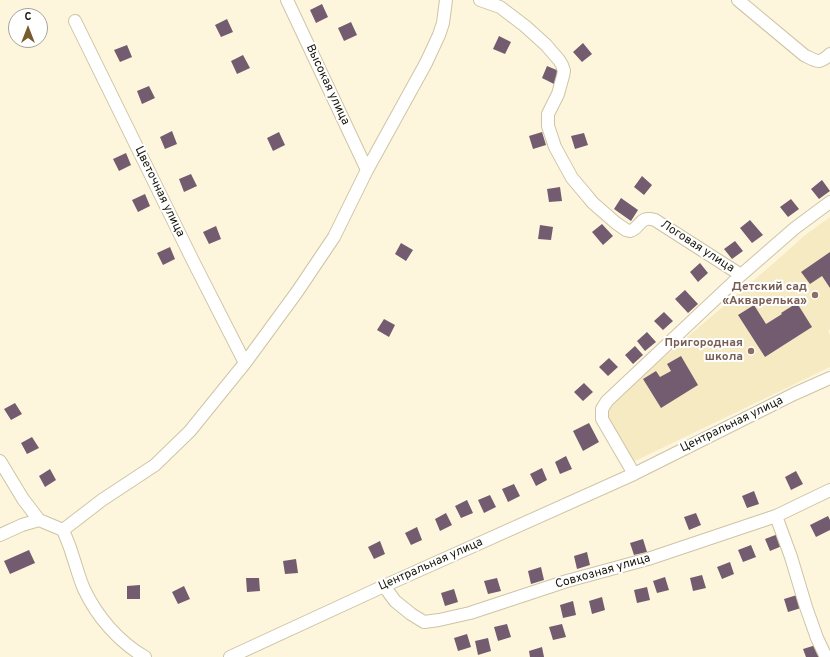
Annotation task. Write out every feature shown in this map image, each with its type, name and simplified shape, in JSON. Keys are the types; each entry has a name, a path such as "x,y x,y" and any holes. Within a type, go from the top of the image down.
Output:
{"street":[{"name":"Высокая улица","path":"287,0 367,170"},
{"path":"63,530 102,500 154,465 190,431 244,363 296,292 334,237 367,170 436,44 443,23 446,0"},
{"name":"Логовая улица","path":"480,0 500,7 525,26 560,60 564,71 558,94 548,114 548,126 555,147 572,178 593,203 622,227 630,231 646,218 655,220 741,275"},
{"path":"738,0 804,55 816,61 824,60 830,54"},
{"name":"Цветочная улица","path":"75,21 244,363"},
{"path":"634,474 602,419 602,409 607,401 741,275 795,228 830,202"},
{"name":"Центральная улица","path":"230,657 634,474 794,394 830,378"},
{"path":"0,461 23,499 39,520 63,530 72,552 83,588 100,616 117,636 133,650 145,657"},
{"name":"Совхозная улица","path":"384,586 395,601 411,614 424,622 439,620 470,613 567,581 648,559 776,516 830,490"},
{"path":"776,516 791,557 806,607 817,638 826,657"},
{"path":"0,535 22,525 39,520"}],"shaded area":[{"name":"Пригородная школа","path":"830,217 830,329 828,331 830,335 830,367 633,462 606,420 607,406 804,236"}],"building":[{"path":"322,4 328,17 316,23 310,10"},
{"path":"227,19 233,32 221,37 215,25"},
{"path":"351,22 357,35 344,41 338,28"},
{"path":"499,36 511,42 505,54 493,49"},
{"path":"583,43 592,54 582,62 573,52"},
{"path":"127,45 132,57 120,62 114,50"},
{"path":"243,55 250,68 237,74 231,61"},
{"path":"547,66 559,71 554,84 542,78"},
{"path":"149,86 155,98 142,104 137,91"},
{"path":"172,131 177,144 165,149 160,137"},
{"path":"279,132 285,145 273,151 267,138"},
{"path":"542,132 546,145 533,149 529,136"},
{"path":"584,133 588,145 575,149 571,136"},
{"path":"126,153 131,165 119,171 113,159"},
{"path":"191,174 197,186 184,192 179,179"},
{"path":"642,176 652,185 644,195 634,187"},
{"path":"822,180 830,191 819,199 811,189"},
{"path":"560,187 562,201 549,202 547,189"},
{"path":"145,194 150,206 138,212 132,200"},
{"path":"621,198 638,210 631,221 614,209"},
{"path":"791,199 799,209 788,217 780,207"},
{"path":"750,220 763,235 752,243 740,228"},
{"path":"602,224 613,236 603,245 592,232"},
{"path":"540,225 553,227 551,240 538,239"},
{"path":"216,226 221,239 209,244 203,232"},
{"path":"735,241 743,251 732,259 724,249"},
{"path":"401,243 413,250 406,261 395,254"},
{"path":"170,247 175,259 163,265 157,253"},
{"path":"830,252 830,288 822,276 810,284 801,272"},
{"path":"700,263 708,273 698,282 690,272"},
{"path":"685,290 698,304 688,313 675,299"},
{"path":"797,303 812,327 765,357 738,315 754,305 766,324"},
{"path":"664,312 673,321 663,330 654,321"},
{"path":"384,319 395,325 389,337 377,330"},
{"path":"647,332 656,342 645,351 637,341"},
{"path":"635,346 643,355 633,364 625,355"},
{"path":"681,356 698,385 661,408 643,379 656,371 660,377 671,371 667,364"},
{"path":"609,358 618,367 608,376 599,367"},
{"path":"584,383 593,392 583,401 574,392"},
{"path":"15,403 22,414 11,420 4,409"},
{"path":"589,423 599,442 583,451 573,431"},
{"path":"32,437 39,448 27,454 21,443"},
{"path":"566,456 572,469 560,474 555,462"},
{"path":"542,468 547,480 536,486 530,474"},
{"path":"50,469 56,480 45,487 39,476"},
{"path":"796,471 803,484 791,490 785,477"},
{"path":"514,484 520,496 508,502 502,489"},
{"path":"754,491 759,504 747,508 742,496"},
{"path":"490,495 496,507 484,513 478,500"},
{"path":"467,500 473,513 461,518 455,506"},
{"path":"446,513 452,525 440,531 435,519"},
{"path":"696,513 701,525 689,530 684,517"},
{"path":"828,516 830,520 830,530 816,537 810,525"},
{"path":"417,527 422,540 411,545 405,533"},
{"path":"778,534 782,546 770,551 765,539"},
{"path":"643,539 647,552 634,555 630,543"},
{"path":"380,541 385,554 374,559 368,547"},
{"path":"751,545 756,557 743,562 738,550"},
{"path":"29,550 35,563 10,574 4,561"},
{"path":"587,552 590,565 577,569 574,556"},
{"path":"296,559 298,573 285,574 283,561"},
{"path":"730,562 734,574 722,579 717,567"},
{"path":"541,567 544,580 531,584 528,571"},
{"path":"702,575 706,588 693,591 690,578"},
{"path":"665,577 669,590 657,593 653,581"},
{"path":"246,578 259,578 260,591 247,592"},
{"path":"497,578 501,591 488,594 484,581"},
{"path":"140,585 140,599 127,599 127,586"},
{"path":"184,586 190,599 178,604 172,592"},
{"path":"647,587 650,600 637,603 634,590"},
{"path":"454,589 458,602 445,606 441,593"},
{"path":"797,595 801,608 788,612 784,599"},
{"path":"602,597 605,610 592,614 589,601"},
{"path":"573,601 576,615 563,618 560,605"},
{"path":"507,624 511,637 498,641 494,627"},
{"path":"562,624 566,637 553,640 549,627"},
{"path":"467,634 471,647 458,651 454,638"},
{"path":"488,638 491,651 478,655 475,641"},
{"path":"816,645 820,657 806,657 803,649"},
{"path":"542,647 544,657 530,657 529,651"}],"place":[{"name":"Детский сад «Акварелька»","path":"815,295"},
{"name":"Пригородная школа","path":"751,351"}]}
